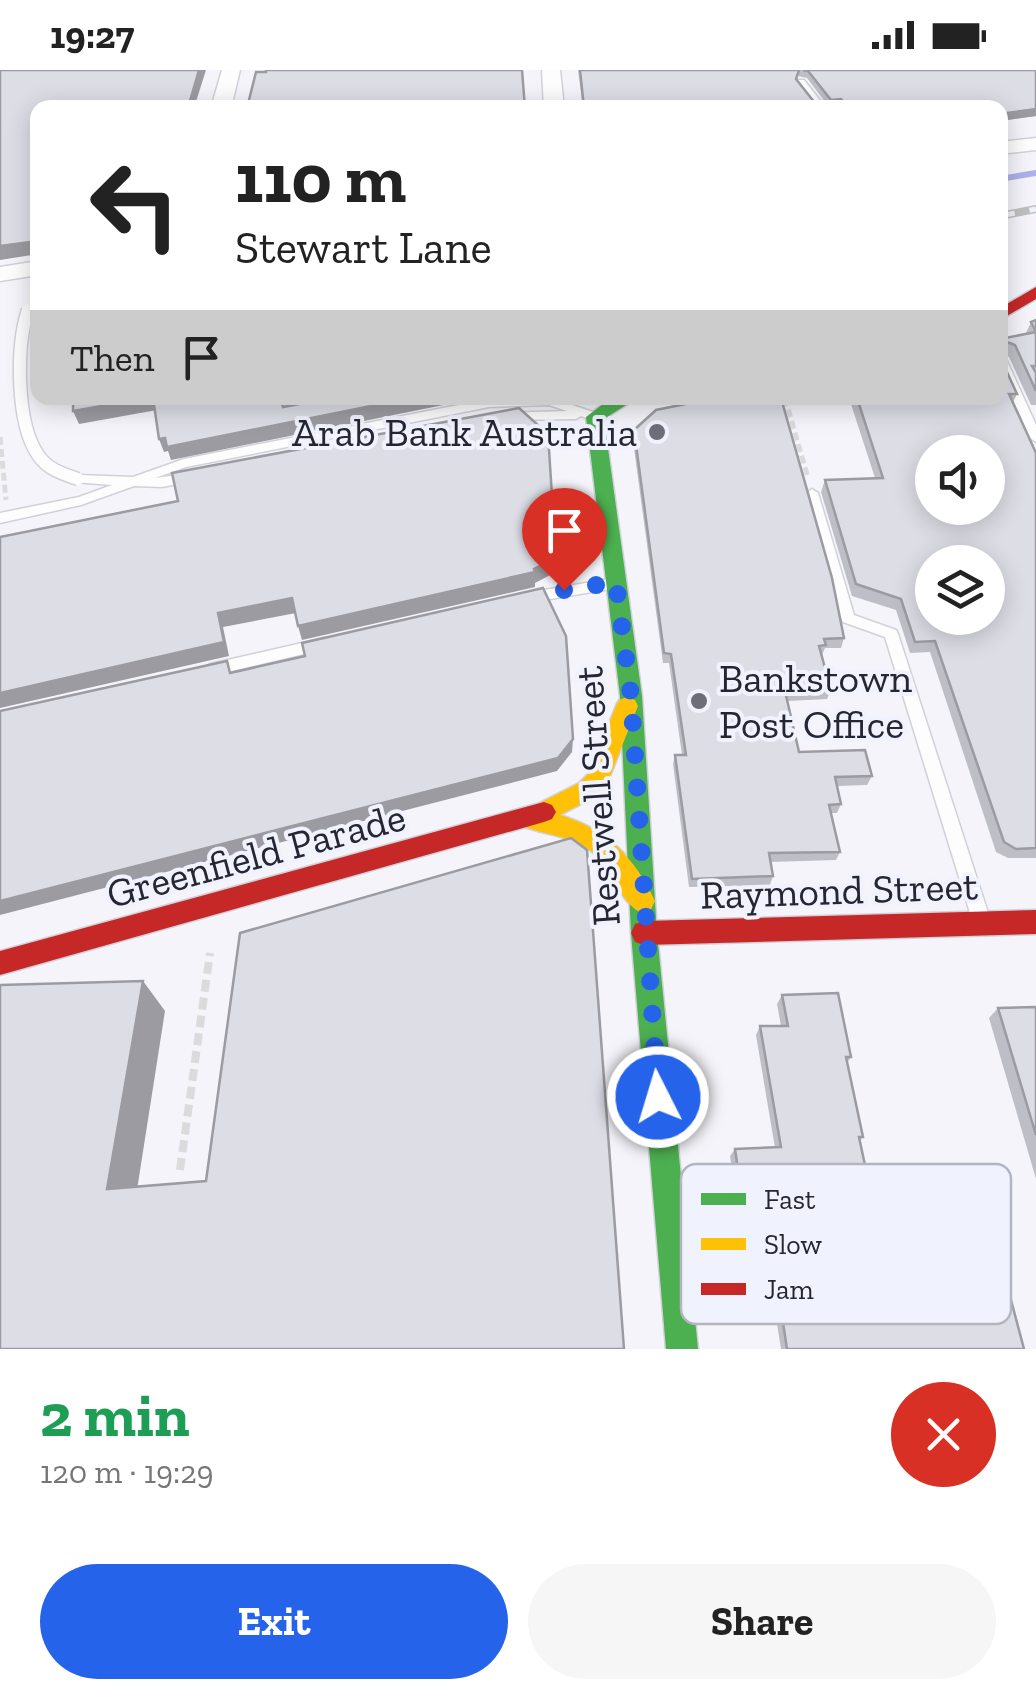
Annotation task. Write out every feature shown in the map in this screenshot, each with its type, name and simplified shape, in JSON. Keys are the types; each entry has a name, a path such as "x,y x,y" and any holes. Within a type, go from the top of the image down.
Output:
{"street":[{"path":"224,100 231,70"},
{"path":"550,70 553,100"},
{"path":"1008,147 1036,144"},
{"path":"0,274 30,269"},
{"path":"1008,306 1036,292"},
{"name":"Restwell Street","path":"599,407 631,696 644,933 682,1349"},
{"name":"Greenfield Parade","path":"0,963 532,819 587,790 598,778 631,696"},
{"name":"Greenfield Parade","path":"532,819 593,833 613,852 642,901"},
{"name":"Raymond Street","path":"644,933 1036,922"}],"lane":[{"path":"801,82 816,100"},
{"path":"30,308 21,332 28,439 44,464 78,479 130,483 162,483 212,474"},
{"path":"1008,377 1036,438"},
{"path":"0,518 81,502 184,463 484,405"},
{"path":"491,418 599,407"},
{"path":"812,493 848,618 891,634 982,923"},
{"path":"508,602 616,582"},
{"path":"201,672 345,639"}],"path":[{"path":"787,405 812,493"},
{"path":"0,437 6,505 0,506"},
{"path":"180,1170 210,952"}],"building":[{"path":"0,70 199,70 190,100 30,100 30,242 0,246"},
{"path":"522,70 524,100 249,100 256,72"},
{"path":"580,70 799,70 796,79 813,100 583,100"},
{"path":"803,70 1036,70 1036,109 1008,113 1008,100 831,100"},
{"path":"1036,332 1036,366 1032,366 1036,391 1008,337"},
{"path":"1008,374 1017,394 1009,394 1036,453 1036,848 1016,849 1004,842 935,641 915,642 901,599 856,584 825,480 883,478 859,405 1008,405"},
{"path":"73,405 108,405 73,411"},
{"path":"154,405 376,405 167,447 165,438 159,439"},
{"path":"681,405 783,405 832,578 844,638 824,639 826,645 819,646 831,690 785,691 799,752 865,750 872,776 835,777 841,804 829,805 840,852 769,853 773,876 692,879 675,755 686,755 671,654 664,653 634,430 656,410"},
{"path":"519,408 548,434 556,558 534,569 535,572 298,626 292,598 218,613 224,642 0,693 0,537 178,501 172,473"},
{"path":"543,588 566,636 573,739 558,758 0,901 0,711 227,661 230,673 305,656 302,643"},
{"path":"571,838 587,850 624,1349 0,1349 0,985 143,981 107,1189 206,1181 240,933"},
{"path":"838,993 865,1164 737,1164 735,1149 781,1147 760,1026 788,1026 782,995"},
{"path":"1036,1007 1036,1135 998,1008"},
{"path":"1011,1300 1024,1349 787,1349 783,1324 1011,1324"}],"waterway":[{"path":"1008,178 1036,173"}],"railway":[{"path":"1008,214 1036,209"}],"traffic: fast":[{"path":"609,405 595,417 631,696 644,933 682,1349"}],"traffic: slow":[{"path":"544,812 587,790 598,779 627,706"},
{"path":"531,819 572,830 599,843 642,901"}],"traffic: jam":[{"path":"1008,310 1036,292"},
{"path":"0,963 544,812"},
{"path":"644,933 1036,922"}],"place":[{"name":"Arab Bank Australia","path":"657,432"},
{"name":"Bankstown Post Office","path":"699,701"}],"route":[{"path":"564,590 616,582 640,806 642,901 658,1097"}]}
